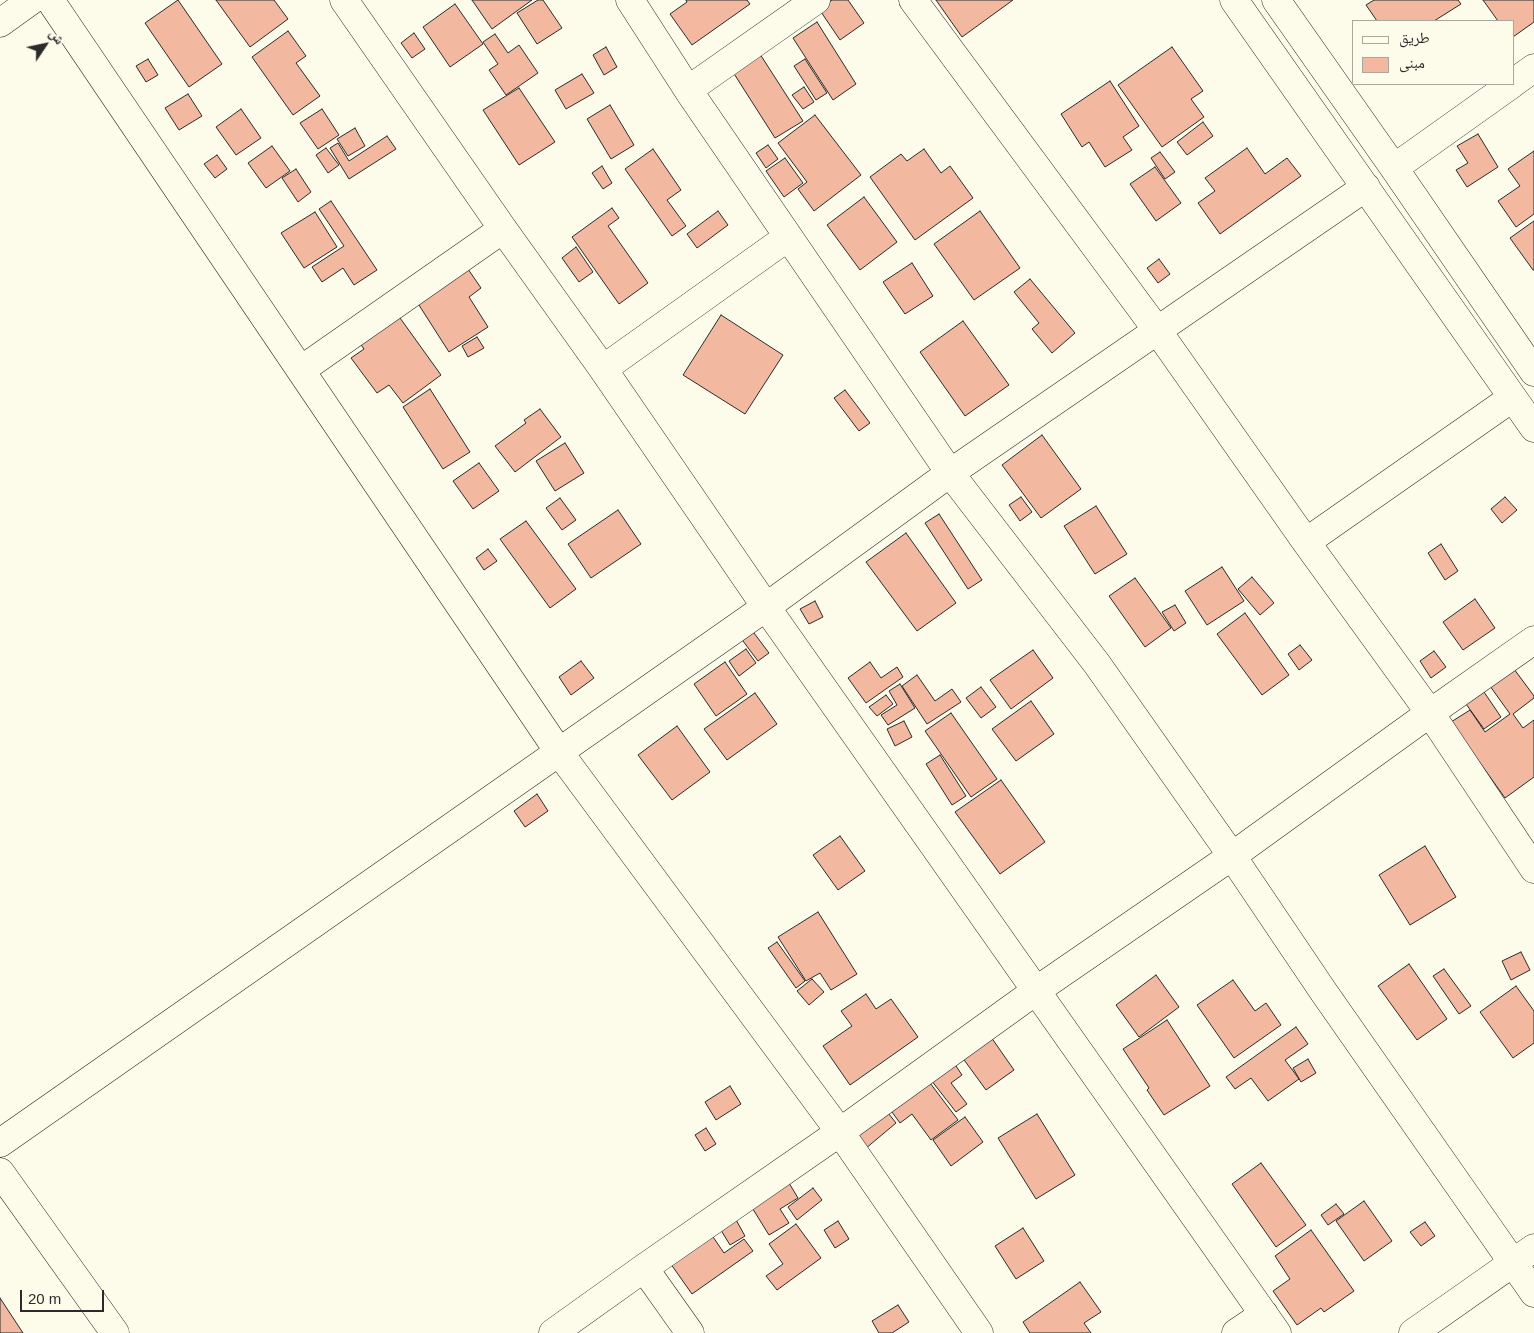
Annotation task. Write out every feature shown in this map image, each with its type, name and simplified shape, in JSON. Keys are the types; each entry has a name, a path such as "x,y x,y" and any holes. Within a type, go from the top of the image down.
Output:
{"street":[{"path":"0,22 32,0"},
{"path":"50,0 559,752 840,1132 979,1333"},
{"path":"344,0 502,229 603,369 766,606 1271,1324 1236,1333"},
{"path":"630,0 688,90 950,473 1097,664 1232,856 1323,991 1523,1255 1534,1293"},
{"path":"688,90 816,0"},
{"path":"913,0 1157,330 1530,855"},
{"path":"1234,0 1534,428"},
{"path":"1276,0 1534,372"},
{"path":"1514,83 1534,68"},
{"path":"1394,168 1511,85"},
{"path":"0,1143 559,752 950,473 1366,187"},
{"path":"302,370 502,229"},
{"path":"603,369 788,237"},
{"path":"1306,542 1512,398"},
{"path":"553,1333 840,1132 1036,990 1232,856 1534,640"},
{"path":"0,1172 115,1333"},
{"path":"1413,1333 1523,1255"},
{"path":"644,1268 690,1333"}],"building":[{"path":"178,0 222,64 189,87 145,23"},
{"path":"216,0 274,0 288,19 250,47"},
{"path":"472,0 532,0 492,29"},
{"path":"538,0 543,0 562,28 537,44 517,13"},
{"path":"686,0 747,0 750,4 692,45 670,14 687,2"},
{"path":"832,0 848,0 864,23 840,40 819,9"},
{"path":"936,0 1013,0 962,37"},
{"path":"1374,0 1458,0 1461,4 1436,20 1376,20 1366,5"},
{"path":"1483,0 1534,0 1534,22 1514,36 1514,20 1497,20"},
{"path":"455,4 483,44 450,67 423,27"},
{"path":"817,22 856,84 833,100 793,38"},
{"path":"288,31 306,56 296,63 320,96 293,115 252,57"},
{"path":"414,33 425,49 412,58 401,43"},
{"path":"495,34 508,53 519,45 538,73 506,95 489,70 498,64 483,42"},
{"path":"606,47 617,67 604,75 593,55"},
{"path":"1172,47 1203,91 1191,99 1204,117 1162,147 1118,85"},
{"path":"758,51 803,121 775,138 731,69"},
{"path":"148,59 158,75 146,82 136,66"},
{"path":"805,59 827,93 816,100 794,66"},
{"path":"582,74 594,93 566,109 555,90"},
{"path":"1110,81 1139,126 1123,137 1132,150 1105,167 1089,142 1082,147 1061,114"},
{"path":"804,87 814,102 803,109 792,95"},
{"path":"519,88 555,142 519,165 483,110"},
{"path":"188,94 202,116 179,130 165,108"},
{"path":"610,105 634,145 611,159 587,119"},
{"path":"241,109 261,138 236,155 216,127"},
{"path":"322,109 339,135 318,149 300,123"},
{"path":"815,115 861,175 814,211 798,189 807,182 778,143"},
{"path":"1203,122 1213,136 1187,155 1177,142"},
{"path":"355,128 365,146 348,156 337,139"},
{"path":"1478,134 1498,167 1467,187 1456,170 1468,163 1457,146"},
{"path":"387,136 396,149 349,179 330,148 338,143 349,161"},
{"path":"768,145 778,159 766,168 756,153"},
{"path":"272,146 290,171 266,188 248,163"},
{"path":"326,148 339,165 328,173 316,155"},
{"path":"1247,148 1265,174 1287,158 1301,176 1220,234 1198,203 1215,191 1205,178"},
{"path":"653,149 681,190 667,200 686,226 672,236 625,169"},
{"path":"924,149 941,173 950,166 973,198 915,240 870,177 901,154 907,161"},
{"path":"1534,151 1534,214 1516,227 1498,201 1520,186 1508,169"},
{"path":"1160,152 1175,172 1165,179 1151,158"},
{"path":"217,155 227,169 215,178 204,164"},
{"path":"785,158 803,183 784,197 766,171"},
{"path":"602,166 612,183 603,189 592,173"},
{"path":"1155,167 1181,203 1156,221 1130,184"},
{"path":"296,169 311,192 298,202 282,178"},
{"path":"864,197 897,242 860,270 827,225"},
{"path":"331,201 377,270 354,285 343,268 322,282 312,267 344,246 319,209"},
{"path":"612,208 619,218 608,226 648,283 619,304 572,237"},
{"path":"718,211 728,225 697,248 687,234"},
{"path":"980,211 1020,268 974,300 934,244"},
{"path":"315,212 337,247 304,268 281,233"},
{"path":"1534,221 1534,270 1533,270 1510,238"},
{"path":"576,247 593,272 579,282 562,258"},
{"path":"1159,259 1170,274 1158,283 1147,268"},
{"path":"912,263 933,296 905,314 883,282"},
{"path":"468,269 481,288 469,297 488,327 449,352 417,302"},
{"path":"1030,279 1075,333 1052,353 1032,329 1039,323 1014,292"},
{"path":"390,304 441,375 403,403 389,385 377,393 351,358 364,349 352,332"},
{"path":"721,315 783,355 745,414 683,375"},
{"path":"963,321 1009,385 965,416 920,352"},
{"path":"477,337 484,348 468,357 462,346"},
{"path":"430,389 470,452 443,469 403,407"},
{"path":"845,390 870,423 859,431 834,398"},
{"path":"540,409 561,437 515,472 495,446 526,423 524,420"},
{"path":"1042,435 1081,489 1041,518 1002,465"},
{"path":"565,443 584,473 555,491 536,461"},
{"path":"479,463 499,491 473,509 453,481"},
{"path":"1021,497 1032,512 1020,521 1009,505"},
{"path":"1505,497 1517,510 1502,523 1491,509"},
{"path":"560,498 576,520 562,530 546,508"},
{"path":"1096,506 1127,554 1095,574 1064,526"},
{"path":"618,510 641,544 591,578 568,544"},
{"path":"939,514 982,580 968,589 925,523"},
{"path":"526,521 576,589 550,608 500,539"},
{"path":"906,533 956,603 917,631 866,562"},
{"path":"1441,544 1458,571 1445,580 1428,553"},
{"path":"488,549 497,561 484,570 476,558"},
{"path":"1222,567 1244,601 1207,625 1185,591"},
{"path":"1252,577 1274,603 1260,615 1238,589"},
{"path":"1135,578 1171,628 1145,647 1109,596"},
{"path":"1475,599 1495,628 1463,650 1443,622"},
{"path":"815,601 823,617 809,624 800,609"},
{"path":"1175,605 1186,623 1174,631 1162,612"},
{"path":"1245,613 1289,675 1262,695 1217,634"},
{"path":"751,629 769,653 758,661 740,637"},
{"path":"1300,645 1312,660 1299,670 1288,654"},
{"path":"746,649 756,663 739,676 729,661"},
{"path":"1033,650 1053,678 1011,709 990,680"},
{"path":"1434,651 1446,667 1431,678 1420,661"},
{"path":"581,661 594,678 571,695 559,677"},
{"path":"725,662 747,694 716,716 694,684"},
{"path":"870,662 881,678 897,667 903,677 866,703 848,678"},
{"path":"1514,669 1534,696 1534,698 1513,714 1523,728 1534,720 1534,777 1505,798 1451,722 1470,710 1485,732 1510,714 1490,686"},
{"path":"917,675 935,701 952,689 961,702 927,724 902,686"},
{"path":"900,684 915,708 888,725 881,715 897,705 889,691"},
{"path":"981,687 996,707 981,718 966,698"},
{"path":"1484,692 1501,717 1484,729 1466,704"},
{"path":"755,693 777,724 727,760 704,729"},
{"path":"886,695 893,704 877,716 869,707"},
{"path":"1031,701 1054,734 1016,761 992,729"},
{"path":"951,713 997,779 971,797 925,731"},
{"path":"904,721 912,737 895,746 887,729"},
{"path":"677,726 710,772 672,800 638,755"},
{"path":"940,755 966,796 952,805 926,764"},
{"path":"1001,780 1045,842 1000,874 955,812"},
{"path":"537,794 548,811 525,827 514,811"},
{"path":"840,836 865,871 838,890 813,855"},
{"path":"1425,846 1456,897 1410,925 1379,875"},
{"path":"818,912 857,974 831,990 820,973 806,981 778,937"},
{"path":"777,942 805,981 796,988 768,948"},
{"path":"1521,952 1530,970 1511,980 1502,961"},
{"path":"1409,964 1447,1019 1417,1040 1378,986"},
{"path":"1444,969 1471,1006 1459,1014 1433,976"},
{"path":"1156,975 1179,1007 1139,1037 1116,1005"},
{"path":"812,979 824,992 809,1005 797,991"},
{"path":"1233,980 1255,1011 1266,1003 1281,1025 1234,1058 1197,1005"},
{"path":"1516,986 1534,1011 1534,1043 1513,1058 1480,1012"},
{"path":"866,994 876,1009 891,999 918,1037 850,1085 823,1046 852,1026 841,1011"},
{"path":"1167,1020 1210,1086 1164,1115 1147,1090 1149,1088 1123,1049"},
{"path":"1296,1027 1308,1044 1285,1060 1299,1079 1268,1101 1251,1078 1235,1089 1226,1077"},
{"path":"991,1037 1014,1070 986,1090 962,1057"},
{"path":"1308,1059 1316,1073 1301,1082 1293,1068"},
{"path":"954,1063 962,1075 951,1083 967,1104 956,1112 931,1080"},
{"path":"927,1079 958,1120 931,1140 912,1114 900,1123 889,1108"},
{"path":"730,1086 741,1104 716,1120 705,1102"},
{"path":"885,1109 896,1123 865,1149 854,1135"},
{"path":"1037,1114 1075,1175 1036,1199 998,1138"},
{"path":"965,1117 983,1142 951,1166 933,1140"},
{"path":"706,1128 716,1144 705,1151 695,1135"},
{"path":"1261,1163 1306,1225 1276,1247 1232,1184"},
{"path":"789,1183 798,1198 780,1209 789,1223 769,1235 751,1206"},
{"path":"813,1188 822,1200 797,1220 788,1207"},
{"path":"1364,1201 1392,1241 1364,1261 1336,1221"},
{"path":"1336,1204 1344,1214 1328,1225 1321,1215"},
{"path":"735,1218 745,1236 730,1245 719,1227"},
{"path":"838,1221 849,1239 835,1248 824,1230"},
{"path":"1425,1222 1435,1236 1421,1246 1410,1232"},
{"path":"796,1224 821,1258 777,1290 766,1276 783,1264 769,1244"},
{"path":"1023,1228 1044,1261 1016,1279 995,1246"},
{"path":"1311,1230 1354,1291 1324,1312 1321,1308 1297,1325 1273,1291 1290,1279 1275,1256"},
{"path":"709,1231 724,1253 744,1239 753,1251 692,1294 668,1260"},
{"path":"1080,1282 1101,1312 1084,1323 1091,1333 1030,1333 1023,1322"},
{"path":"0,1298 23,1333 0,1333"},
{"path":"898,1305 909,1322 892,1333 879,1333 872,1321"}]}
